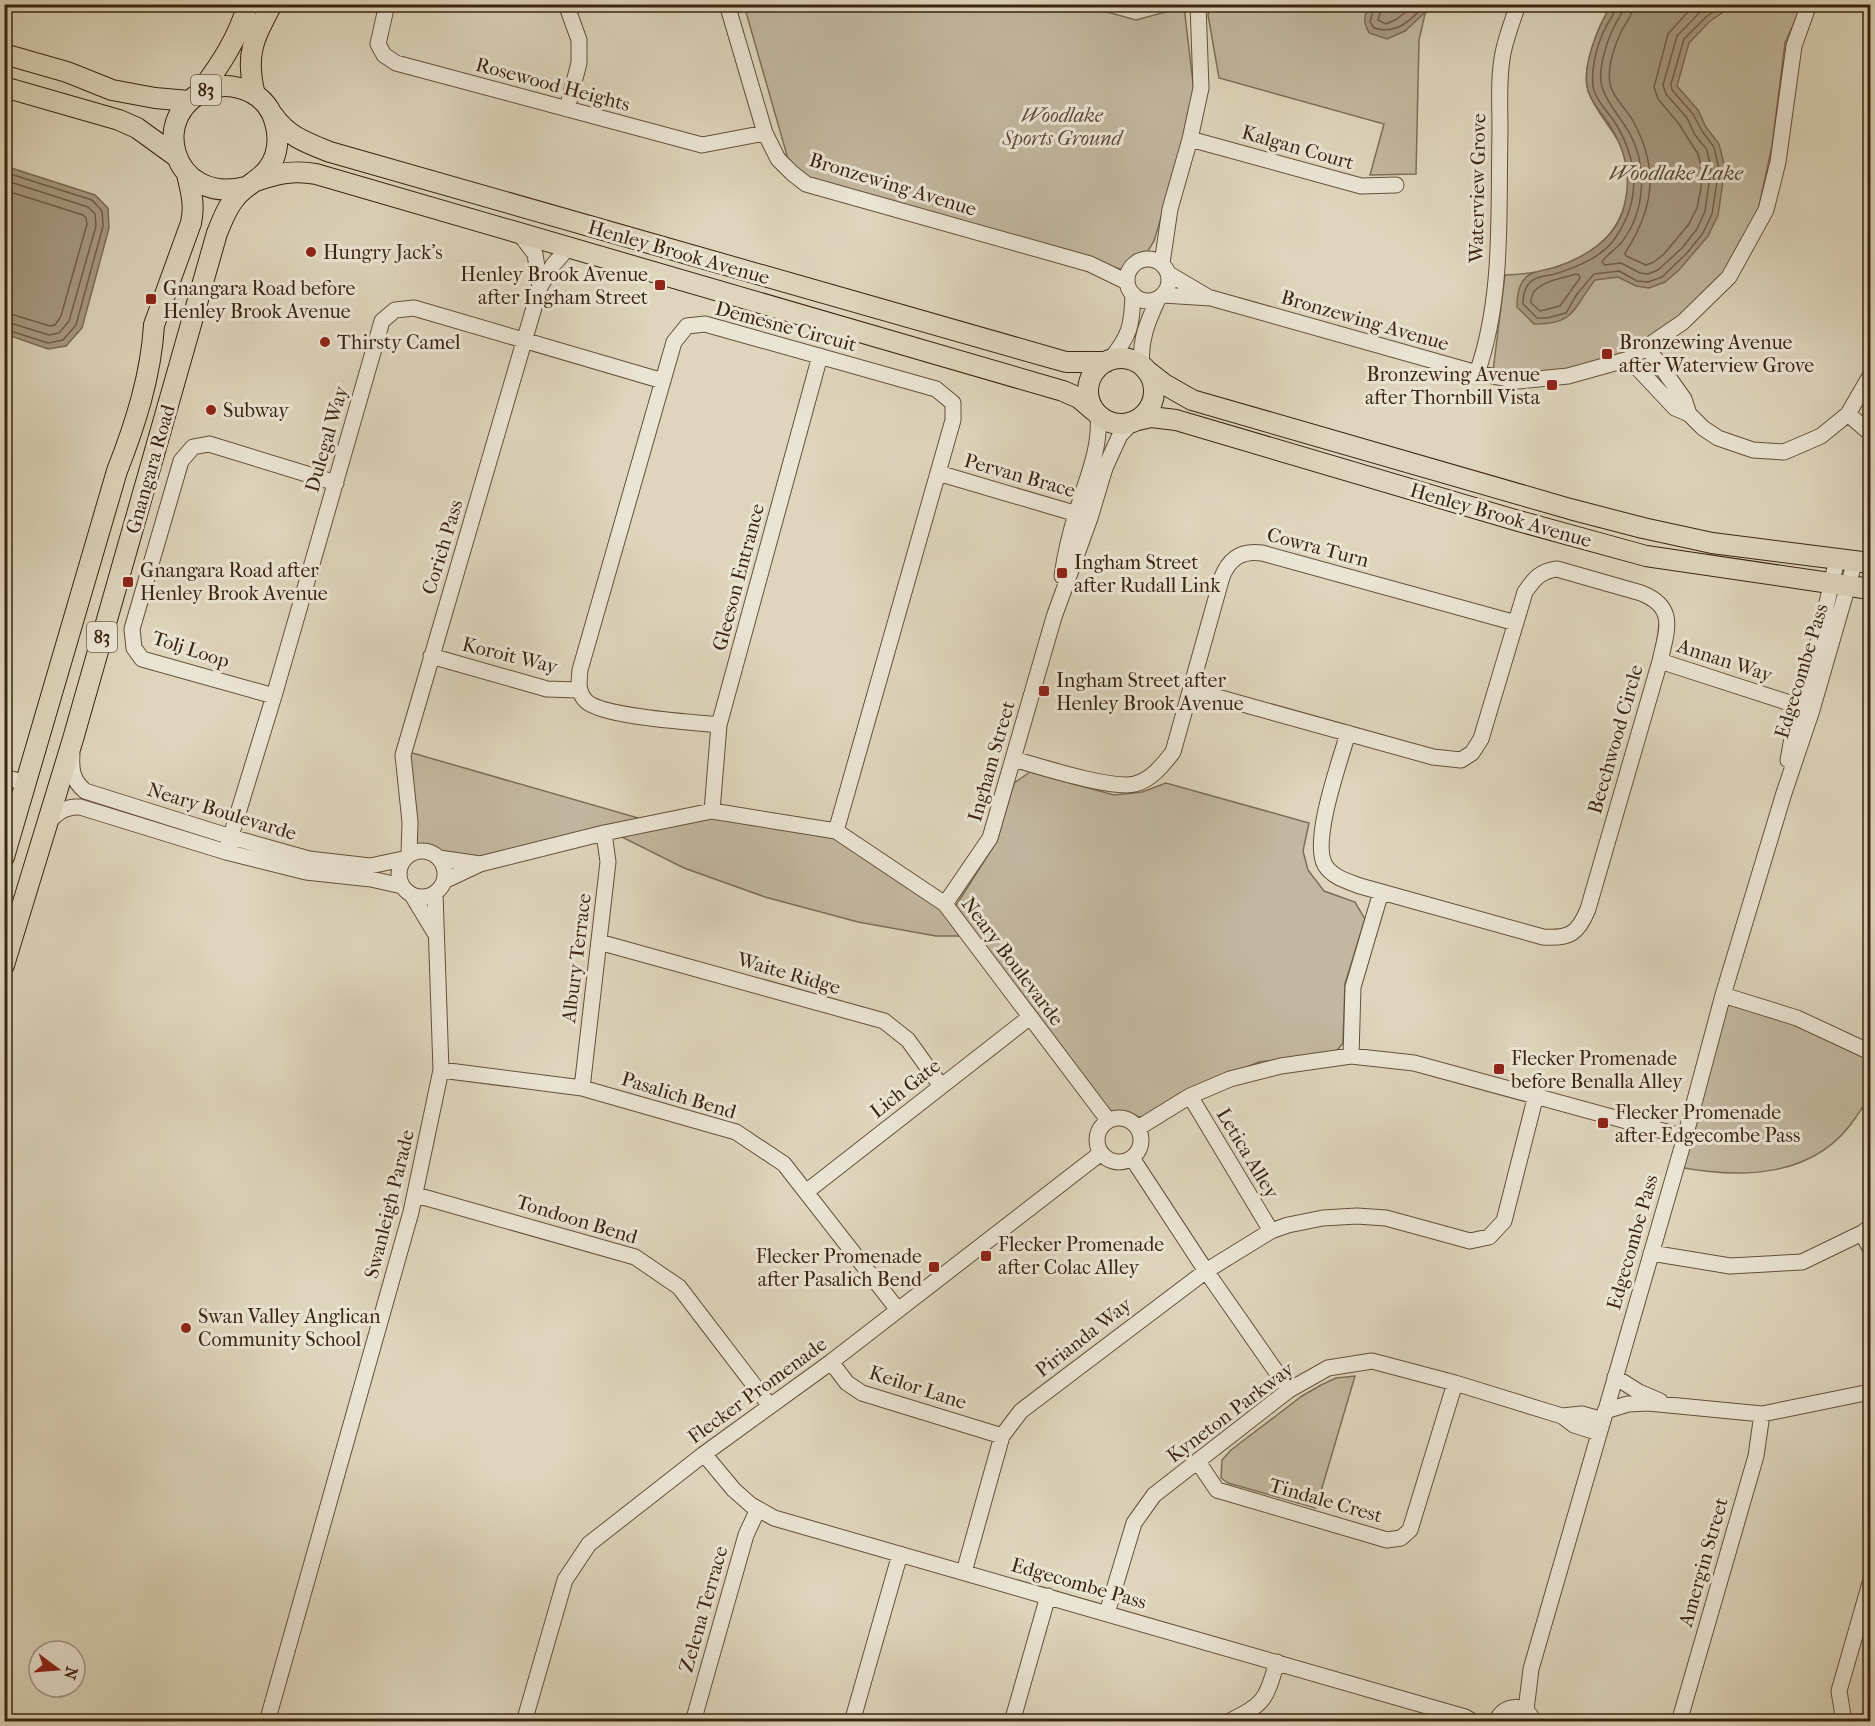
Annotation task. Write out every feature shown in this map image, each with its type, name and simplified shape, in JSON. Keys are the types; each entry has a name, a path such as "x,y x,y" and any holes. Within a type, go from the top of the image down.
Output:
{"main road":[{"name":"83","path":"248,4 228,52 195,97 180,113 175,127 174,142 177,157 187,174 200,184 214,190 230,191 251,184 268,169 275,154 278,138 275,122 261,101 249,68 249,57 255,39 272,4"},
{"path":"4,54 67,72 112,90 155,98 195,97"},
{"name":"83","path":"195,97 214,87 228,86 242,88 261,101"},
{"path":"4,87 119,120 137,128 177,157"},
{"name":"Henley Brook Avenue","path":"261,101 289,133 330,152 1066,362 1108,362"},
{"name":"Henley Brook Avenue","path":"251,184 284,173 306,172 396,196 1063,391 1079,398 1096,413"},
{"name":"Gnangara Road","path":"4,857 117,471 141,402 154,325 191,223 194,209 187,174"},
{"name":"Gnangara Road","path":"4,964 73,739 217,233 234,199 251,184"},
{"path":"1128,359 1144,368 1154,387 1154,396 1145,414 1136,421 1115,424 1106,421 1096,413 1090,401 1088,389 1091,378 1097,369 1108,362 1128,359"},
{"name":"Henley Brook Avenue","path":"1144,368 1164,384 1192,400 1570,510 1712,543 1854,561"},
{"name":"Henley Brook Avenue","path":"1136,421 1151,417 1176,420 1524,523 1646,556 1870,589"}],"street":[{"name":"Rosewood Heights","path":"387,4 378,44 384,55 396,63 702,145 765,133"},
{"path":"567,4 579,40 579,63 567,109"},
{"name":"Bronzewing Avenue","path":"727,4 765,133 778,159 806,184 1090,264 1130,281"},
{"path":"1144,368 1141,349 1143,334 1161,297 1168,289 1160,265 1170,209 1190,139 1201,88 1198,4"},
{"name":"Waterview Grove","path":"1477,373 1486,349 1494,314 1498,231 1500,78 1503,53 1518,4"},
{"name":"Bronzewing Avenue","path":"1161,297 1211,298 1477,373 1518,381 1568,376 1629,359 1683,322 1729,277 1766,210 1778,162 1794,45 1809,4"},
{"name":"Kalgan Court","path":"1190,139 1361,186 1396,185"},
{"name":"Corich Pass","path":"519,233 535,254 540,287"},
{"name":"Corich Pass","path":"406,856 410,822 403,755 540,287 553,264 568,248"},
{"path":"1108,362 1126,339 1131,328 1130,281 1135,263 1160,265"},
{"name":"Bronzewing Avenue","path":"1160,265 1211,298"},
{"path":"1130,281 1145,301 1161,297"},
{"name":"Dulegal Way","path":"228,845 274,696 382,321 395,310 414,308 663,381"},
{"name":"Demesne Circuit","path":"579,690 580,670 674,342 687,326 705,324 936,390 945,395 953,404 954,412 836,831"},
{"path":"1647,347 1684,399 1689,414"},
{"name":"Gleeson Entrance","path":"712,811 719,725 820,356"},
{"path":"1629,359 1675,408 1689,414 1703,428 1718,438 1753,450 1784,452 1821,436 1848,414 1870,376"},
{"name":"Ingham Street","path":"945,904 990,838 1083,515 1099,427 1096,413"},
{"path":"1848,414 1870,433"},
{"name":"Ingham Street","path":"1083,515 1120,435 1136,421"},
{"name":"Tolj Loop","path":"274,696 142,659 134,648 132,629 181,461 193,447 209,444 336,483"},
{"name":"Pervan Brace","path":"938,473 1083,515"},
{"name":"Cowra Turn","path":"1013,759 1112,785 1134,784 1156,774 1173,752 1226,567 1239,555 1247,552 1262,553 1516,622"},
{"name":"Edgecombe Pass","path":"1530,1716 1531,1669 1685,1137 1723,995 1784,793 1805,708 1840,585 1854,561"},
{"name":"Beechwood Circle","path":"1192,690 1348,733 1432,757 1461,760 1472,753 1481,739 1525,592 1534,578 1546,570 1557,569 1653,598 1662,606 1667,616 1667,629 1660,661 1588,909 1575,932 1557,938 1543,937 1381,892 1343,880 1332,873 1324,863 1320,837 1348,733"},
{"name":"Koroit Way","path":"431,656 547,689 579,690"},
{"name":"Annan Way","path":"1660,661 1805,708"},
{"path":"579,690 587,702 611,712 719,725"},
{"name":"Neary Boulevarde","path":"73,739 71,765 73,777 76,784 85,791 306,872 371,879 407,890"},
{"path":"4,777 26,783"},
{"name":"Neary Boulevarde","path":"45,829 51,819 61,810 80,807 228,845 309,859 370,866 406,856"},
{"name":"Neary Boulevarde","path":"440,887 480,864 604,833 712,811 836,831 945,904 1108,1120"},
{"name":"Corich Pass","path":"410,822 432,854"},
{"name":"Albury Terrace","path":"582,1088 608,862 604,833"},
{"path":"432,854 444,869 440,887 424,897 407,890 398,872 406,856 432,854"},
{"name":"Neary Boulevarde","path":"432,854 480,864"},
{"name":"Swanleigh Parade","path":"267,1722 416,1195 441,1070 435,933 440,887"},
{"name":"Swanleigh Parade","path":"407,890 435,933"},
{"path":"1351,1056 1353,987 1381,892"},
{"name":"Waite Ridge","path":"599,942 884,1021 908,1040 941,1086"},
{"path":"1723,995 1797,1018 1870,1052"},
{"name":"Lich Gate","path":"806,1192 1030,1017"},
{"path":"1138,1128 1190,1096 1230,1079 1281,1066 1351,1056 1414,1063 1685,1137"},
{"name":"Pasalich Bend","path":"441,1070 582,1088 736,1132 784,1164 898,1310"},
{"name":"Pirianda Way","path":"964,1572 1002,1436 1021,1411 1206,1271 1271,1232 1288,1225 1323,1218 1357,1216 1386,1218 1470,1242 1489,1237 1504,1221 1536,1095"},
{"name":"Letica Alley","path":"1190,1096 1271,1232"},
{"path":"1127,1119 1138,1128 1140,1148 1132,1158 1125,1162 1112,1162 1101,1153 1096,1139 1098,1132 1108,1120 1127,1119"},
{"name":"Flecker Promenade","path":"524,1722 565,1580 589,1544 704,1454 831,1362 1101,1153"},
{"path":"1132,1158 1206,1271 1289,1390"},
{"name":"Tondoon Bend","path":"416,1195 635,1257 679,1287 770,1406"},
{"path":"1651,1253 1730,1266 1802,1262 1866,1230 1870,1248"},
{"name":"Kyneton Parkway","path":"1107,1613 1134,1522 1154,1495 1289,1390 1328,1368 1372,1361 1455,1383 1563,1416 1574,1425 1603,1421"},
{"name":"Keilor Lane","path":"831,1362 848,1383 862,1393 1002,1436"},
{"path":"1615,1377 1639,1392 1668,1405"},
{"name":"Tindale Crest","path":"1197,1462 1217,1490 1388,1540 1401,1538 1410,1530 1455,1383"},
{"path":"1603,1421 1629,1404 1648,1403 1762,1414 1870,1392"},
{"name":"Amergin Street","path":"1679,1722 1756,1456 1762,1414"},
{"name":"Edgecombe Pass","path":"704,1454 734,1490 758,1509 774,1518 1470,1719 1502,1714 1531,1669"},
{"name":"Zelena Terrace","path":"693,1722 746,1535 758,1509"},
{"path":"852,1722 900,1554"},
{"path":"1844,1722 1839,1691 1870,1583"},
{"path":"1012,1722 1048,1596"},
{"path":"1228,1722 1254,1709 1264,1699 1277,1662"},
{"path":"1502,1714 1521,1707 1530,1716"},
{"path":"1862,1722 1870,1720"}],"green space":[{"name":"Woodlake Sports Ground","path":"1078,4 1136,20 1184,7 1194,91 1186,135 1154,241 1142,261 1127,271 816,183 800,173 788,159 744,5"},
{"path":"1211,4 1433,5 1425,14 1419,40 1416,174 1370,175 1384,124 1219,78 1208,15"},
{"path":"1612,5 1802,5 1785,43 1772,146 1757,215 1728,270 1668,330 1609,360 1545,375 1493,371 1505,275 1543,270 1580,257 1596,247 1620,218 1628,188 1625,154 1592,99 1586,81 1592,46"},
{"path":"409,752 652,822 710,811 834,838 943,908 965,936 936,936 858,922 765,897 684,868 612,832 496,865 444,869 434,858 418,854"},
{"path":"1030,772 1114,795 1142,792 1166,783 1309,823 1303,851 1308,870 1324,891 1355,902 1365,919 1345,984 1343,1043 1335,1053 1259,1062 1185,1092 1144,1117 1112,1115 953,910 997,841 1014,783"},
{"path":"1728,995 1870,1052 1871,1083 1868,1099 1840,1137 1820,1152 1799,1163 1752,1173 1703,1171 1678,1167"},
{"path":"1355,1376 1316,1508 1228,1483 1221,1478 1222,1460 1231,1450 1302,1396 1336,1378"}],"water":[{"path":"1371,4 1433,5 1405,31 1387,39 1369,33 1367,29 1365,18"},
{"name":"Woodlake Lake","path":"1612,5 1734,5 1710,21 1689,43 1677,86 1698,110 1706,127 1719,144 1725,168 1718,215 1708,236 1679,270 1665,282 1649,288 1636,286 1618,277 1595,280 1566,318 1547,324 1534,324 1517,307 1518,294 1523,281 1532,273 1556,267 1600,244 1616,226 1625,203 1628,181 1622,150 1613,130 1591,98 1586,80 1592,46"},
{"path":"5,166 95,195 108,208 109,228 82,328 66,346 48,349 5,334"}],"place":[{"name":"Hungry Jack's","path":"311,252"},
{"name":"Henley Brook Avenue after Ingham Street","path":"660,285"},
{"name":"Gnangara Road before Henley Brook Avenue","path":"151,299"},
{"name":"Thirsty Camel","path":"325,342"},
{"name":"Bronzewing Avenue after Waterview Grove","path":"1607,354"},
{"name":"Bronzewing Avenue after Thornbill Vista","path":"1552,385"},
{"name":"Subway","path":"211,410"},
{"name":"Ingham Street after Rudall Link","path":"1062,573"},
{"name":"Gnangara Road after Henley Brook Avenue","path":"128,582"},
{"name":"Ingham Street after Henley Brook Avenue","path":"1044,691"},
{"name":"Flecker Promenade before Benalla Alley","path":"1499,1069"},
{"name":"Flecker Promenade after Edgecombe Pass","path":"1603,1123"},
{"name":"Flecker Promenade after Colac Alley","path":"986,1256"},
{"name":"Flecker Promenade after Pasalich Bend","path":"934,1267"},
{"name":"Swan Valley Anglican Community School","path":"186,1328"}]}
